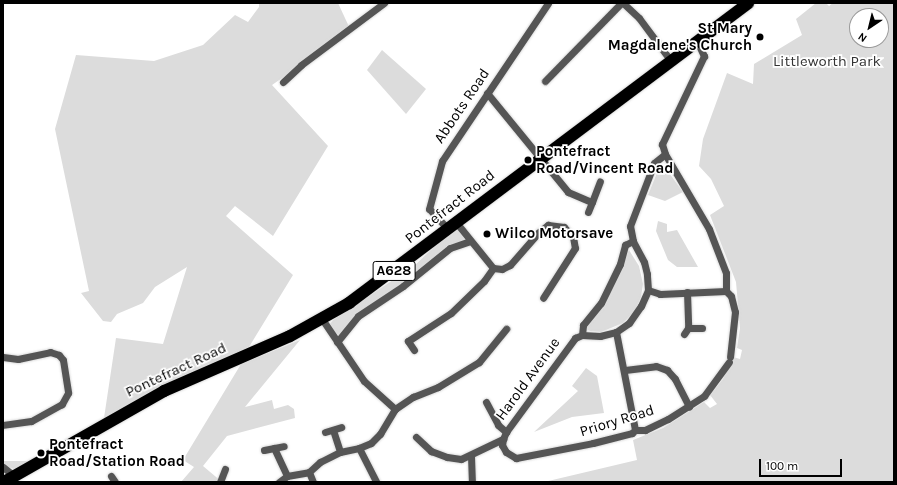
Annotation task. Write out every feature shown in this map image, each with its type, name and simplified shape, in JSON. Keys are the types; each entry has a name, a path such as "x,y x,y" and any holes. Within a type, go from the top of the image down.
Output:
{"highway":[{"name":"Pontefract Road","path":"9,479 164,391 287,338 322,319 376,285 451,225 748,3"}],"street":[{"path":"283,82 301,65 384,3"},
{"name":"Abbots Road","path":"451,225 429,209 437,173 448,150 548,3"},
{"path":"545,81 622,3 639,18 671,61"},
{"path":"582,335 600,336 616,332 636,316 648,290 644,262 633,241 630,226 654,163 665,154 662,144 704,56 697,41"},
{"path":"486,93 568,192 592,202"},
{"name":"Priory Road","path":"486,402 505,435 502,446 506,452 516,458 593,443 632,433 635,430 644,430 689,407 704,396 729,359 735,336 735,312 731,296 726,291 726,273 709,229 665,154"},
{"path":"588,212 600,181"},
{"path":"451,225 470,241 493,268 502,269 510,265 538,233 548,225 564,227 573,237 575,248 543,298"},
{"path":"337,342 358,316 403,286 450,248 470,241"},
{"name":"Harold Avenue","path":"416,437 431,451 447,457 461,459 471,456 505,435 575,338 582,335 583,325 601,303 620,264 626,246 633,241"},
{"path":"414,350 408,340 451,313 484,281 493,268"},
{"path":"648,290 660,294 726,291"},
{"path":"687,292 686,331 702,328"},
{"path":"322,319 364,381 395,409"},
{"path":"279,482 287,476 309,472 340,452 359,448 371,443 380,434 395,409 413,397 438,387 479,362 506,329"},
{"path":"616,332 625,370 635,430"},
{"path":"3,357 18,359 50,352 59,355 63,360 68,393 62,404 31,421 3,425"},
{"path":"625,370 656,366 667,370 675,379 689,407"},
{"path":"325,432 341,426"},
{"path":"333,430 340,452"},
{"path":"264,450 284,446"},
{"path":"274,448 287,476"},
{"path":"359,448 376,482"},
{"path":"471,456 472,482"},
{"path":"3,467 9,479"},
{"path":"220,482 226,469"},
{"path":"309,472 313,482"}],"green space":[{"path":"259,3 338,3 351,31 272,85 328,146 273,236 235,206 226,216 293,275 249,347 149,393 104,418 116,338 163,344 187,267 155,287 143,303 117,314 111,322 103,321 81,293 89,291 55,129 76,55 154,61 203,45 235,15 248,22 259,7"},
{"name":"Littleworth Park","path":"816,3 826,3 829,6 833,3 894,3 894,482 544,482 637,460 633,440 663,428 704,402 710,408 717,404 710,395 723,379 733,357 740,359 742,350 737,348 740,328 736,282 710,215 724,206 711,179 699,166 703,139 727,73 753,84 754,64 802,35 796,19"},
{"path":"382,50 426,89 406,114 367,70"},
{"path":"664,166 683,192 665,201 648,195 659,168"},
{"path":"658,221 667,224 667,232 677,230 698,267 677,267 668,260 656,231"},
{"path":"457,229 465,239 451,246 339,335 335,333 330,324 333,320 414,266 452,230"},
{"path":"629,250 639,266 643,284 641,297 635,311 623,323 601,332 586,329 604,302"},
{"path":"300,340 245,407 272,400 274,409 288,405 294,409 295,418 227,436 203,466 222,482 181,482 194,467 183,460 241,364"},
{"path":"586,368 597,376 604,413 572,417 534,432 578,391 572,386"},
{"path":"3,461 31,461 17,470 3,465"}],"place":[{"name":"St Mary Magdalene's Church","path":"760,37"},
{"name":"Pontefract Road/Vincent Road","path":"528,160"},
{"name":"Wilco Motorsave","path":"487,234"},
{"name":"Pontefract Road/Station Road","path":"41,453"}]}
